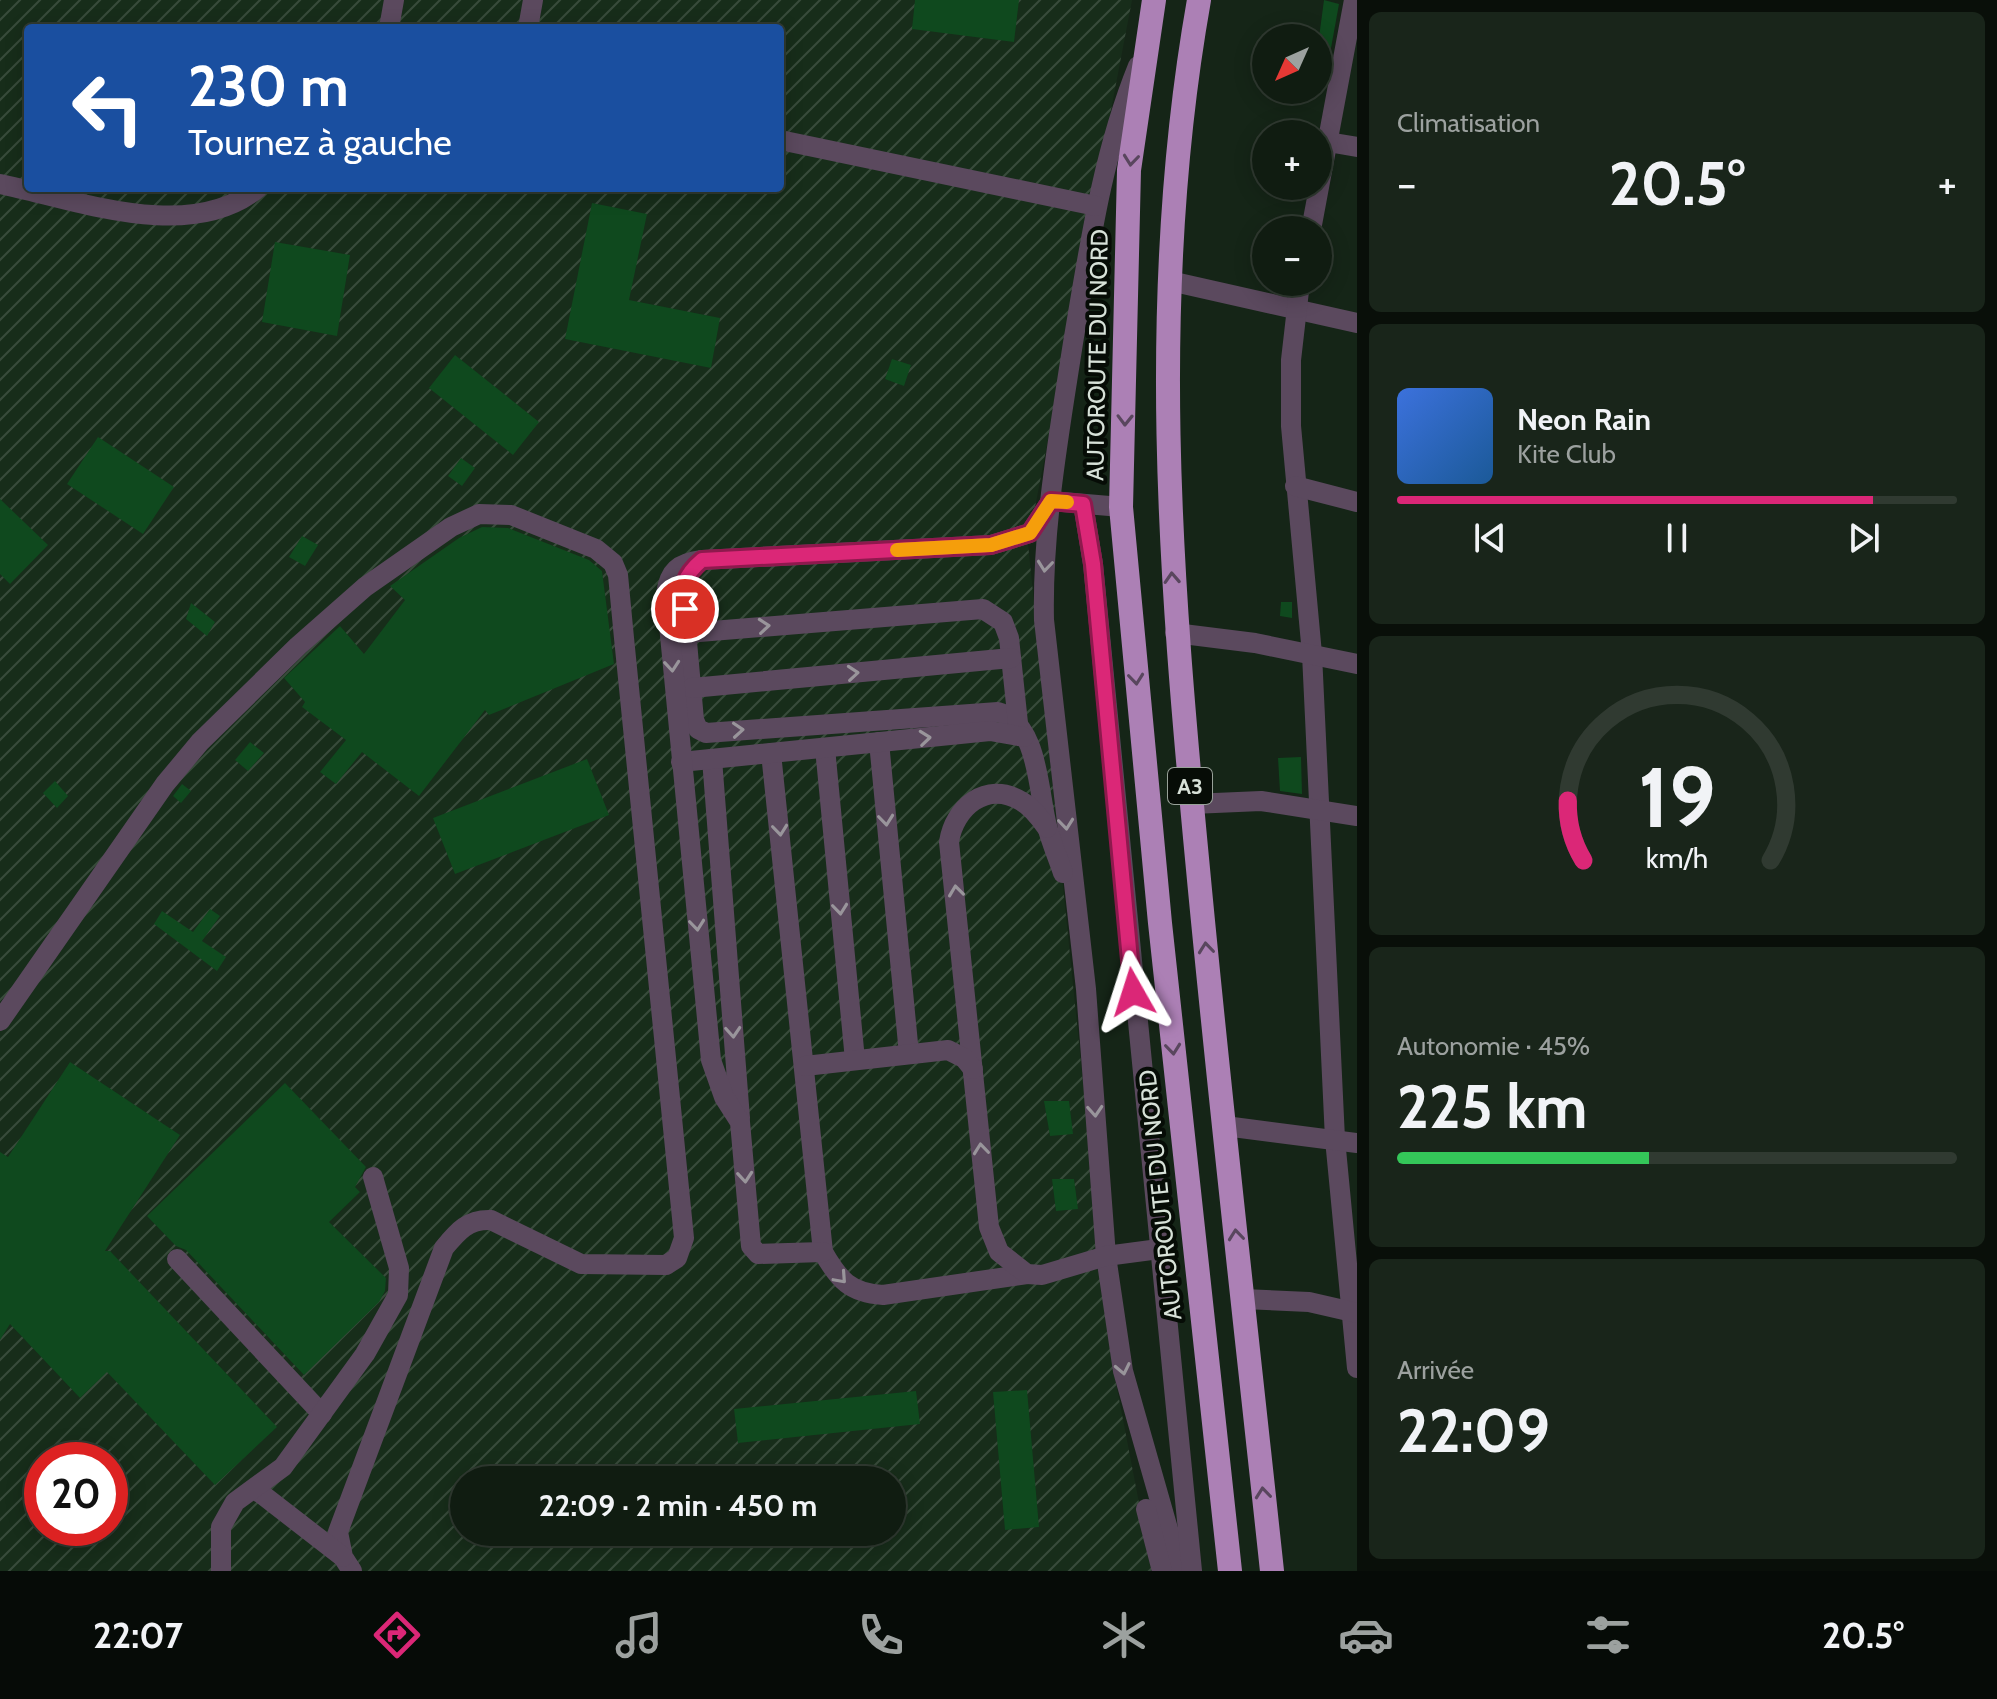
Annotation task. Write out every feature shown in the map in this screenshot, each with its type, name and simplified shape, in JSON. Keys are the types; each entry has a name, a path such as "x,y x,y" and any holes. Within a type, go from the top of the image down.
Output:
{"highway":[{"name":"AUTOROUTE DU NORD","path":"1154,0 1144,51 1129,170 1121,507 1160,923 1230,1571"},
{"name":"A3","path":"1199,0 1184,86 1170,281 1166,453 1175,633 1272,1571"}],"street":[{"path":"390,24 394,0"},
{"path":"529,24 533,0"},
{"path":"1332,120 1354,0"},
{"path":"1144,51 1121,108 1096,206 1051,501 1043,579 1044,620 1078,916 1106,1256 1123,1371 1180,1571"},
{"path":"784,141 1096,206"},
{"path":"1332,143 1357,147"},
{"path":"0,184 24,189"},
{"path":"39,192 145,214 188,217 226,208 252,192"},
{"path":"1170,281 1357,323"},
{"path":"1297,296 1291,426 1312,654 1335,1139 1357,1368"},
{"path":"1295,486 1357,502"},
{"path":"1051,501 1121,507"},
{"path":"740,1122 724,1097 711,1060 681,762 666,594 668,579 676,567 702,560 991,545 1030,533 1051,501"},
{"path":"1083,504 1093,564 1192,1571"},
{"path":"0,1021 182,763 298,646 365,587 451,527 491,512 511,515 588,545 613,563 618,575 627,691 684,1238 682,1250 666,1265 599,1266 581,1264 491,1220 475,1219 457,1231 444,1248 338,1532 347,1564"},
{"path":"702,560 687,573 682,586 694,720 698,729 706,733 998,712 1010,715 1021,730 1033,757 1047,828 1078,916"},
{"path":"687,633 983,609 1003,622 1021,730"},
{"path":"1175,633 1357,664"},
{"path":"692,688 1011,658"},
{"path":"681,762 1021,730"},
{"path":"879,742 909,1054"},
{"path":"825,748 855,1060"},
{"path":"771,753 823,1252 835,1274 860,1293 883,1295 1027,1274 1042,1275 1106,1256 1159,1249"},
{"path":"712,759 751,1246 758,1254 823,1252"},
{"path":"1027,1274 999,1252 989,1227 949,842 952,823 964,808 981,797 1004,794 1022,801 1047,828"},
{"path":"1192,804 1261,801 1357,816"},
{"path":"805,1066 948,1050 964,1058 973,1069"},
{"path":"1225,1126 1357,1143"},
{"path":"221,1571 221,1527 235,1502 283,1467 365,1354 398,1295 399,1268 373,1177"},
{"path":"177,1259 322,1414"},
{"path":"1243,1299 1309,1302 1354,1313"},
{"path":"255,1489 347,1564"},
{"path":"1146,1509 1162,1571"}],"shaded area":[{"path":"0,0 1132,0 1028,544 1111,1357 1152,1571 0,1571"}],"building":[{"path":"915,0 1019,0 1014,42 912,29"},
{"path":"1324,0 1339,4 1332,42 1332,24 1321,24"},
{"path":"592,203 647,214 629,300 720,318 711,368 565,339"},
{"path":"275,242 350,255 337,336 262,322"},
{"path":"455,355 539,422 513,455 429,388"},
{"path":"892,359 911,365 904,386 885,379"},
{"path":"98,437 174,487 143,534 67,484"},
{"path":"461,458 475,468 462,486 448,476"},
{"path":"0,499 48,545 10,584 0,574"},
{"path":"482,527 508,528 589,560 602,571 614,664 489,715 485,710 419,796 362,752 336,784 320,772 346,740 302,707 305,702 284,678 340,626 364,654 405,600 390,586 459,538"},
{"path":"302,536 318,545 305,566 289,557"},
{"path":"1281,602 1292,602 1292,618 1280,616"},
{"path":"191,603 215,622 207,636 186,619"},
{"path":"250,742 264,753 248,771 235,760"},
{"path":"1301,757 1302,794 1280,791 1278,758"},
{"path":"587,759 609,815 455,874 433,818"},
{"path":"55,781 68,796 57,808 43,793"},
{"path":"182,784 191,791 181,803 173,796"},
{"path":"210,909 220,916 202,941 226,957 217,971 154,924 162,911 193,932"},
{"path":"70,1062 180,1135 105,1251 110,1251 277,1427 215,1485 107,1372 80,1398 10,1324 0,1340 0,1152 8,1157"},
{"path":"285,1083 366,1167 355,1187 360,1192 329,1222 386,1278 385,1291 379,1302 304,1375 186,1250 176,1246 147,1216"},
{"path":"1044,1101 1069,1101 1073,1134 1050,1136"},
{"path":"1052,1179 1074,1179 1078,1209 1056,1211"},
{"path":"1027,1390 1039,1527 1005,1530 993,1392"},
{"path":"916,1391 920,1424 738,1443 734,1409"}],"slow traffic":[{"path":"897,550 991,545 1030,533 1051,501 1067,502"}],"route":[{"path":"685,609 682,586 687,573 702,560 991,545 1030,533 1051,501 1083,504 1093,564 1133,992"}]}
